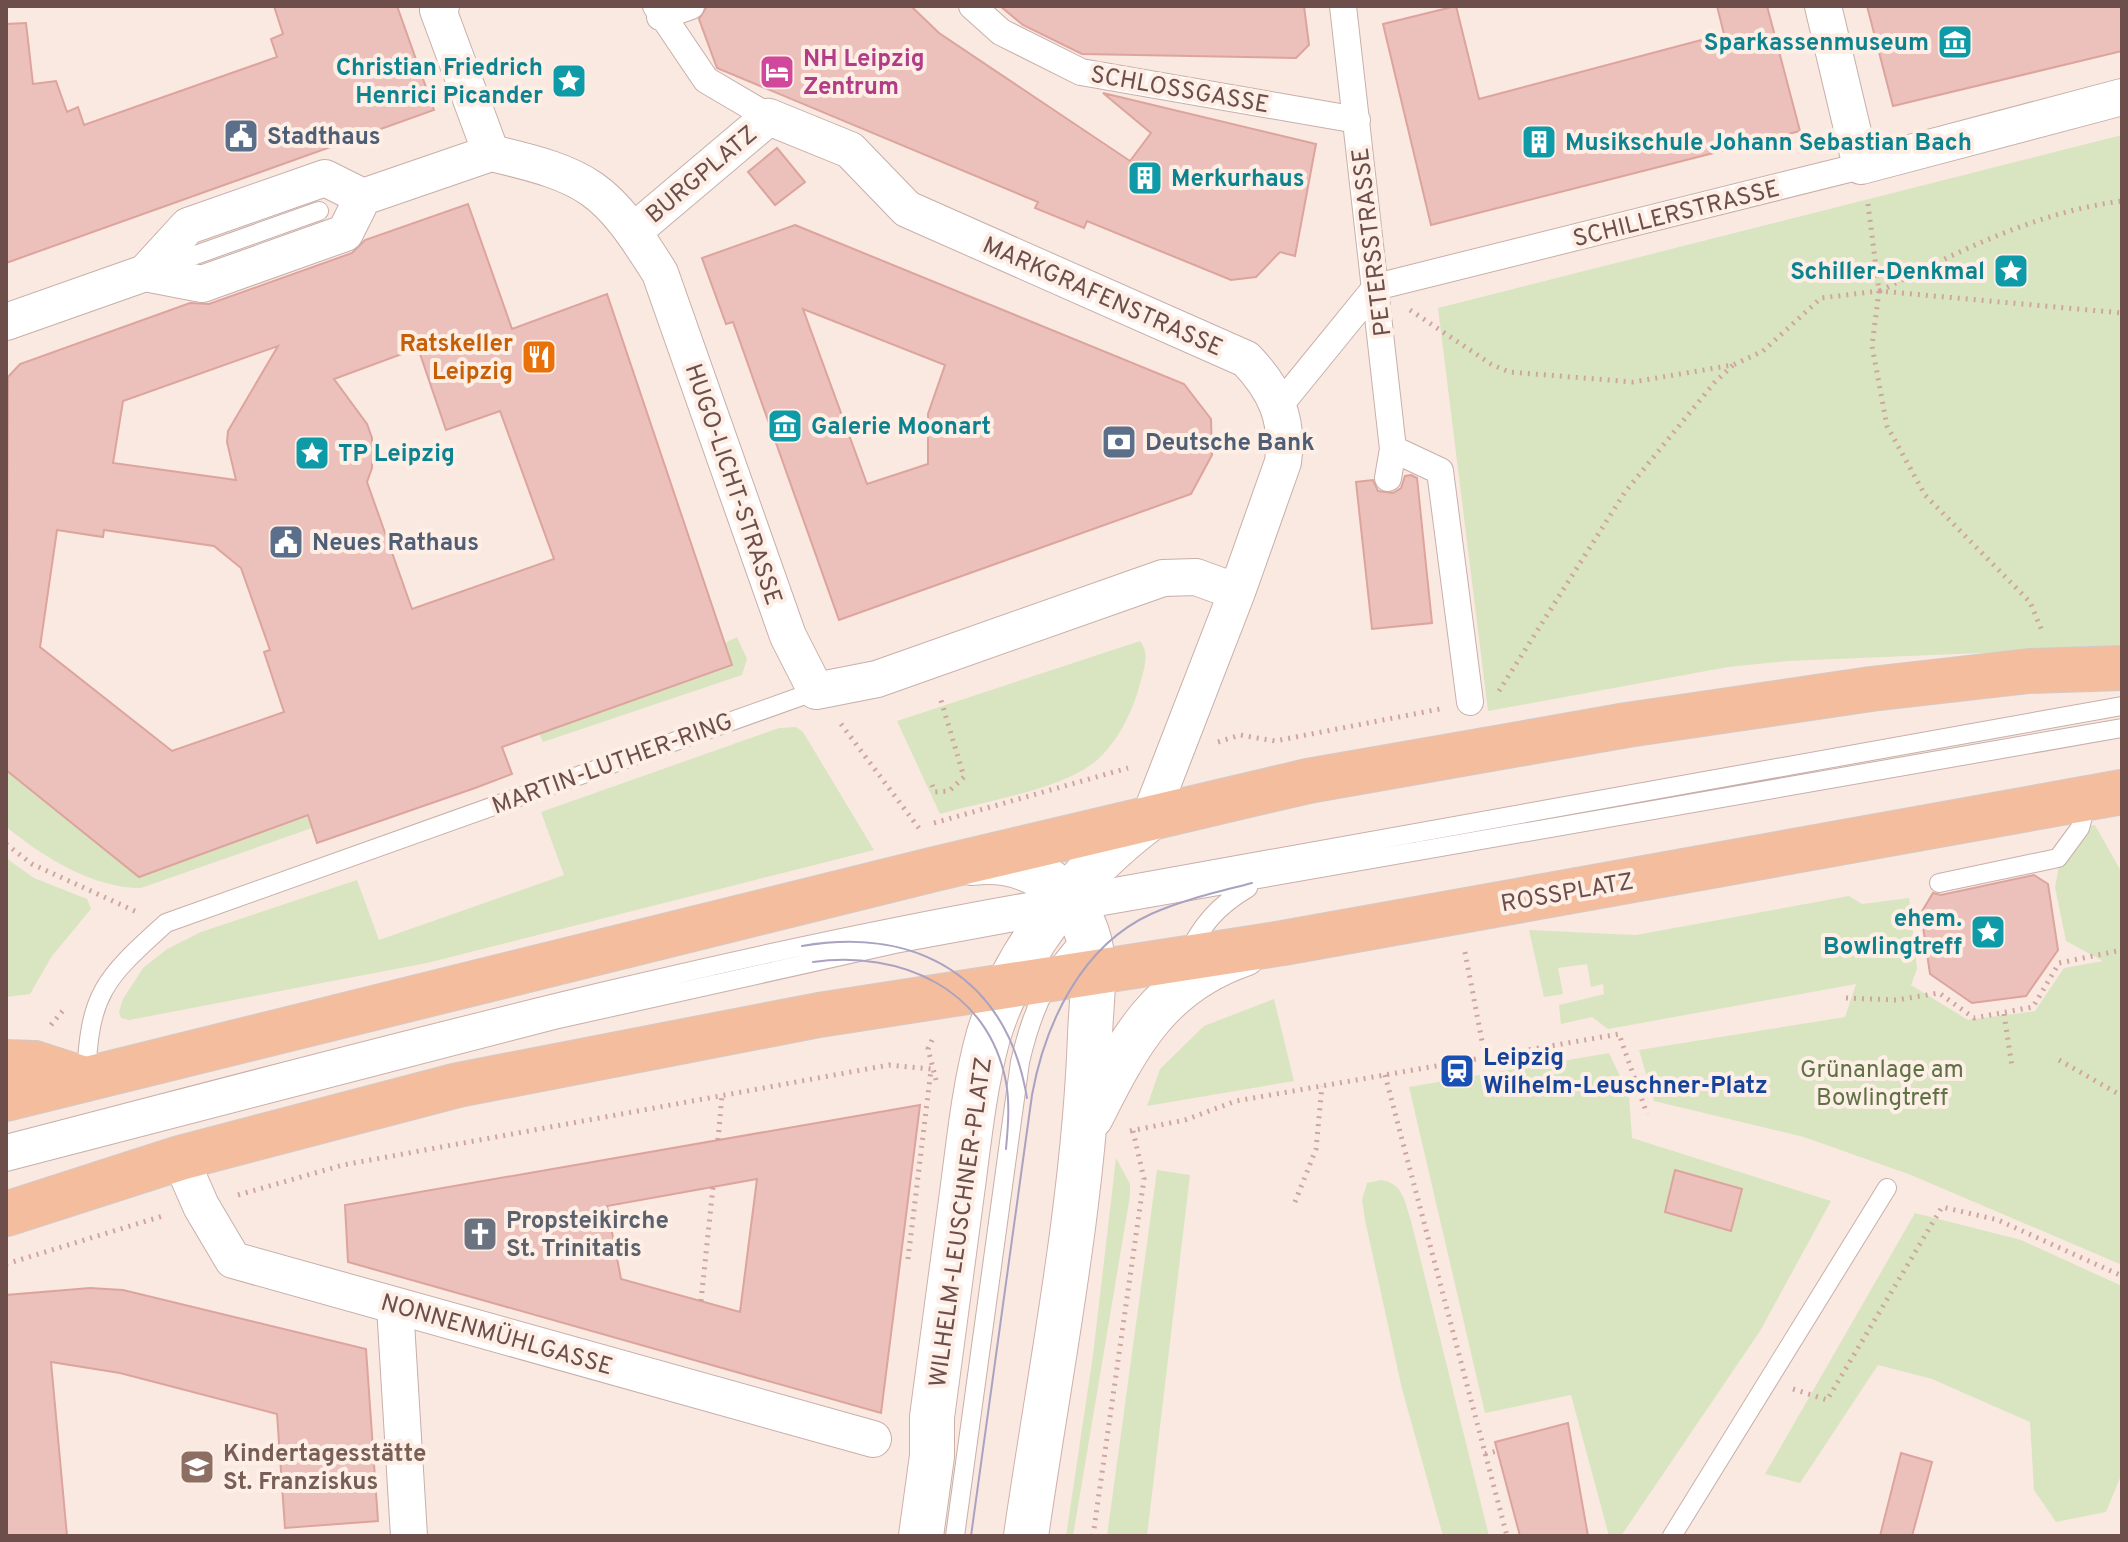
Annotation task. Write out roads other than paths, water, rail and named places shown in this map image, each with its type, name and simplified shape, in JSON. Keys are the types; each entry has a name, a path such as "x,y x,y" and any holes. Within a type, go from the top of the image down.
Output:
{"main road":[{"path":"6,1099 935,869 1308,781 1702,714 1953,678 2122,668"},
{"name":"ROSSPLATZ","path":"1030,982 1076,925 1185,958 1283,943 2105,794"},
{"name":"WILHELM-LEUSCHNER-PLATZ","path":"921,1536 932,1456 932,1417 973,1111 989,1036 1076,925 1106,853 1149,819"},
{"path":"935,869 981,862 1016,865 1039,874 1076,925 1087,1126 1026,1536"},
{"path":"1087,1126 1141,1028 1163,1002 1203,970 1283,943"},
{"path":"6,1214 180,1158 458,1085 819,1015 1030,982"},
{"path":"6,1062 35,1063 86,1080"}],"street":[{"path":"145,273 202,284 345,233 363,197 491,153 438,10 441,6"},
{"name":"BURGPLATZ","path":"691,6 658,12 706,80 769,117 850,150 907,209"},
{"name":"SCHLOSSGASSE","path":"972,6 1001,32 1081,72 1357,120"},
{"name":"PETERSSTRASSE","path":"1344,6 1393,449 1388,478"},
{"path":"1823,6 1861,166"},
{"name":"SCHILLERSTRASSE","path":"1376,287 1861,166 2122,97"},
{"name":"BURGPLATZ","path":"634,231 769,117"},
{"name":"BURGPLATZ","path":"491,153 543,165 585,182 603,195 634,231 660,273"},
{"path":"6,322 145,273 188,226 325,178 363,197"},
{"name":"MARKGRAFENSTRASSE","path":"907,209 1246,359 1264,377 1280,405"},
{"name":"HUGO-LICHT-STRASSE","path":"660,273 788,636 816,691"},
{"path":"1149,819 1237,592 1283,462 1286,442 1280,405 1376,287"},
{"path":"1393,449 1440,471 1470,702"},
{"name":"MARTIN-LUTHER-RING","path":"816,691 877,679 1163,578 1196,577 1237,592"},
{"name":"NONNENMÜHLGASSE","path":"180,1158 201,1206 233,1260 873,1439"},
{"path":"395,1306 409,1536"}],"lane":[{"path":"145,273 319,211"},
{"name":"MARTIN-LUTHER-RING","path":"86,1080 87,1039 101,991 114,970 166,923 816,691"},
{"path":"6,1144 550,1004 802,946 1076,925 1170,881 1206,871 2122,706"},
{"path":"1123,903 2122,728"},
{"path":"1939,883 2058,858 2105,794"},
{"path":"6,1162 554,1020 882,947 1076,925 1494,818"},
{"path":"1163,1002 1203,923 1225,901 1260,881"},
{"path":"955,1536 1010,1115 1025,1038 1030,982"},
{"path":"1672,1536 1887,1188"}],"tram line":[{"path":"971,1536 1032,1095 1046,1041 1057,1015 1086,967 1126,928 1175,905 1252,883"},
{"path":"802,946 844,942 883,944 919,954 950,970 978,992 1000,1021 1016,1056 1027,1098"},
{"path":"813,962 877,962 908,970 935,982 960,1000 980,1022 996,1049 1007,1090 1006,1149"}],"place":[{"name":"Sparkassenmuseum","path":"1955,42"},
{"name":"NH Leipzig Zentrum","path":"777,72"},
{"name":"Christian Friedrich Henrici Picander","path":"569,81"},
{"name":"Stadthaus","path":"241,136"},
{"name":"Musikschule Johann Sebastian Bach","path":"1539,142"},
{"name":"Merkurhaus","path":"1145,178"},
{"name":"Schiller-Denkmal","path":"2011,271"},
{"name":"Ratskeller Leipzig","path":"539,357"},
{"name":"Galerie Moonart","path":"785,426"},
{"name":"Deutsche Bank","path":"1119,442"},
{"name":"TP Leipzig","path":"312,453"},
{"name":"Neues Rathaus","path":"286,542"},
{"name":"ehem. Bowlingtreff","path":"1988,932"},
{"name":"Leipzig Wilhelm-Leuschner-Platz","path":"1457,1071"},
{"name":"Propsteikirche St. Trinitatis","path":"480,1234"},
{"name":"Kindertagesstätte St. Franziskus","path":"197,1467"}],"park label":[{"name":"Grünanlage am Bowlingtreff","path":"1882,1083"}]}
